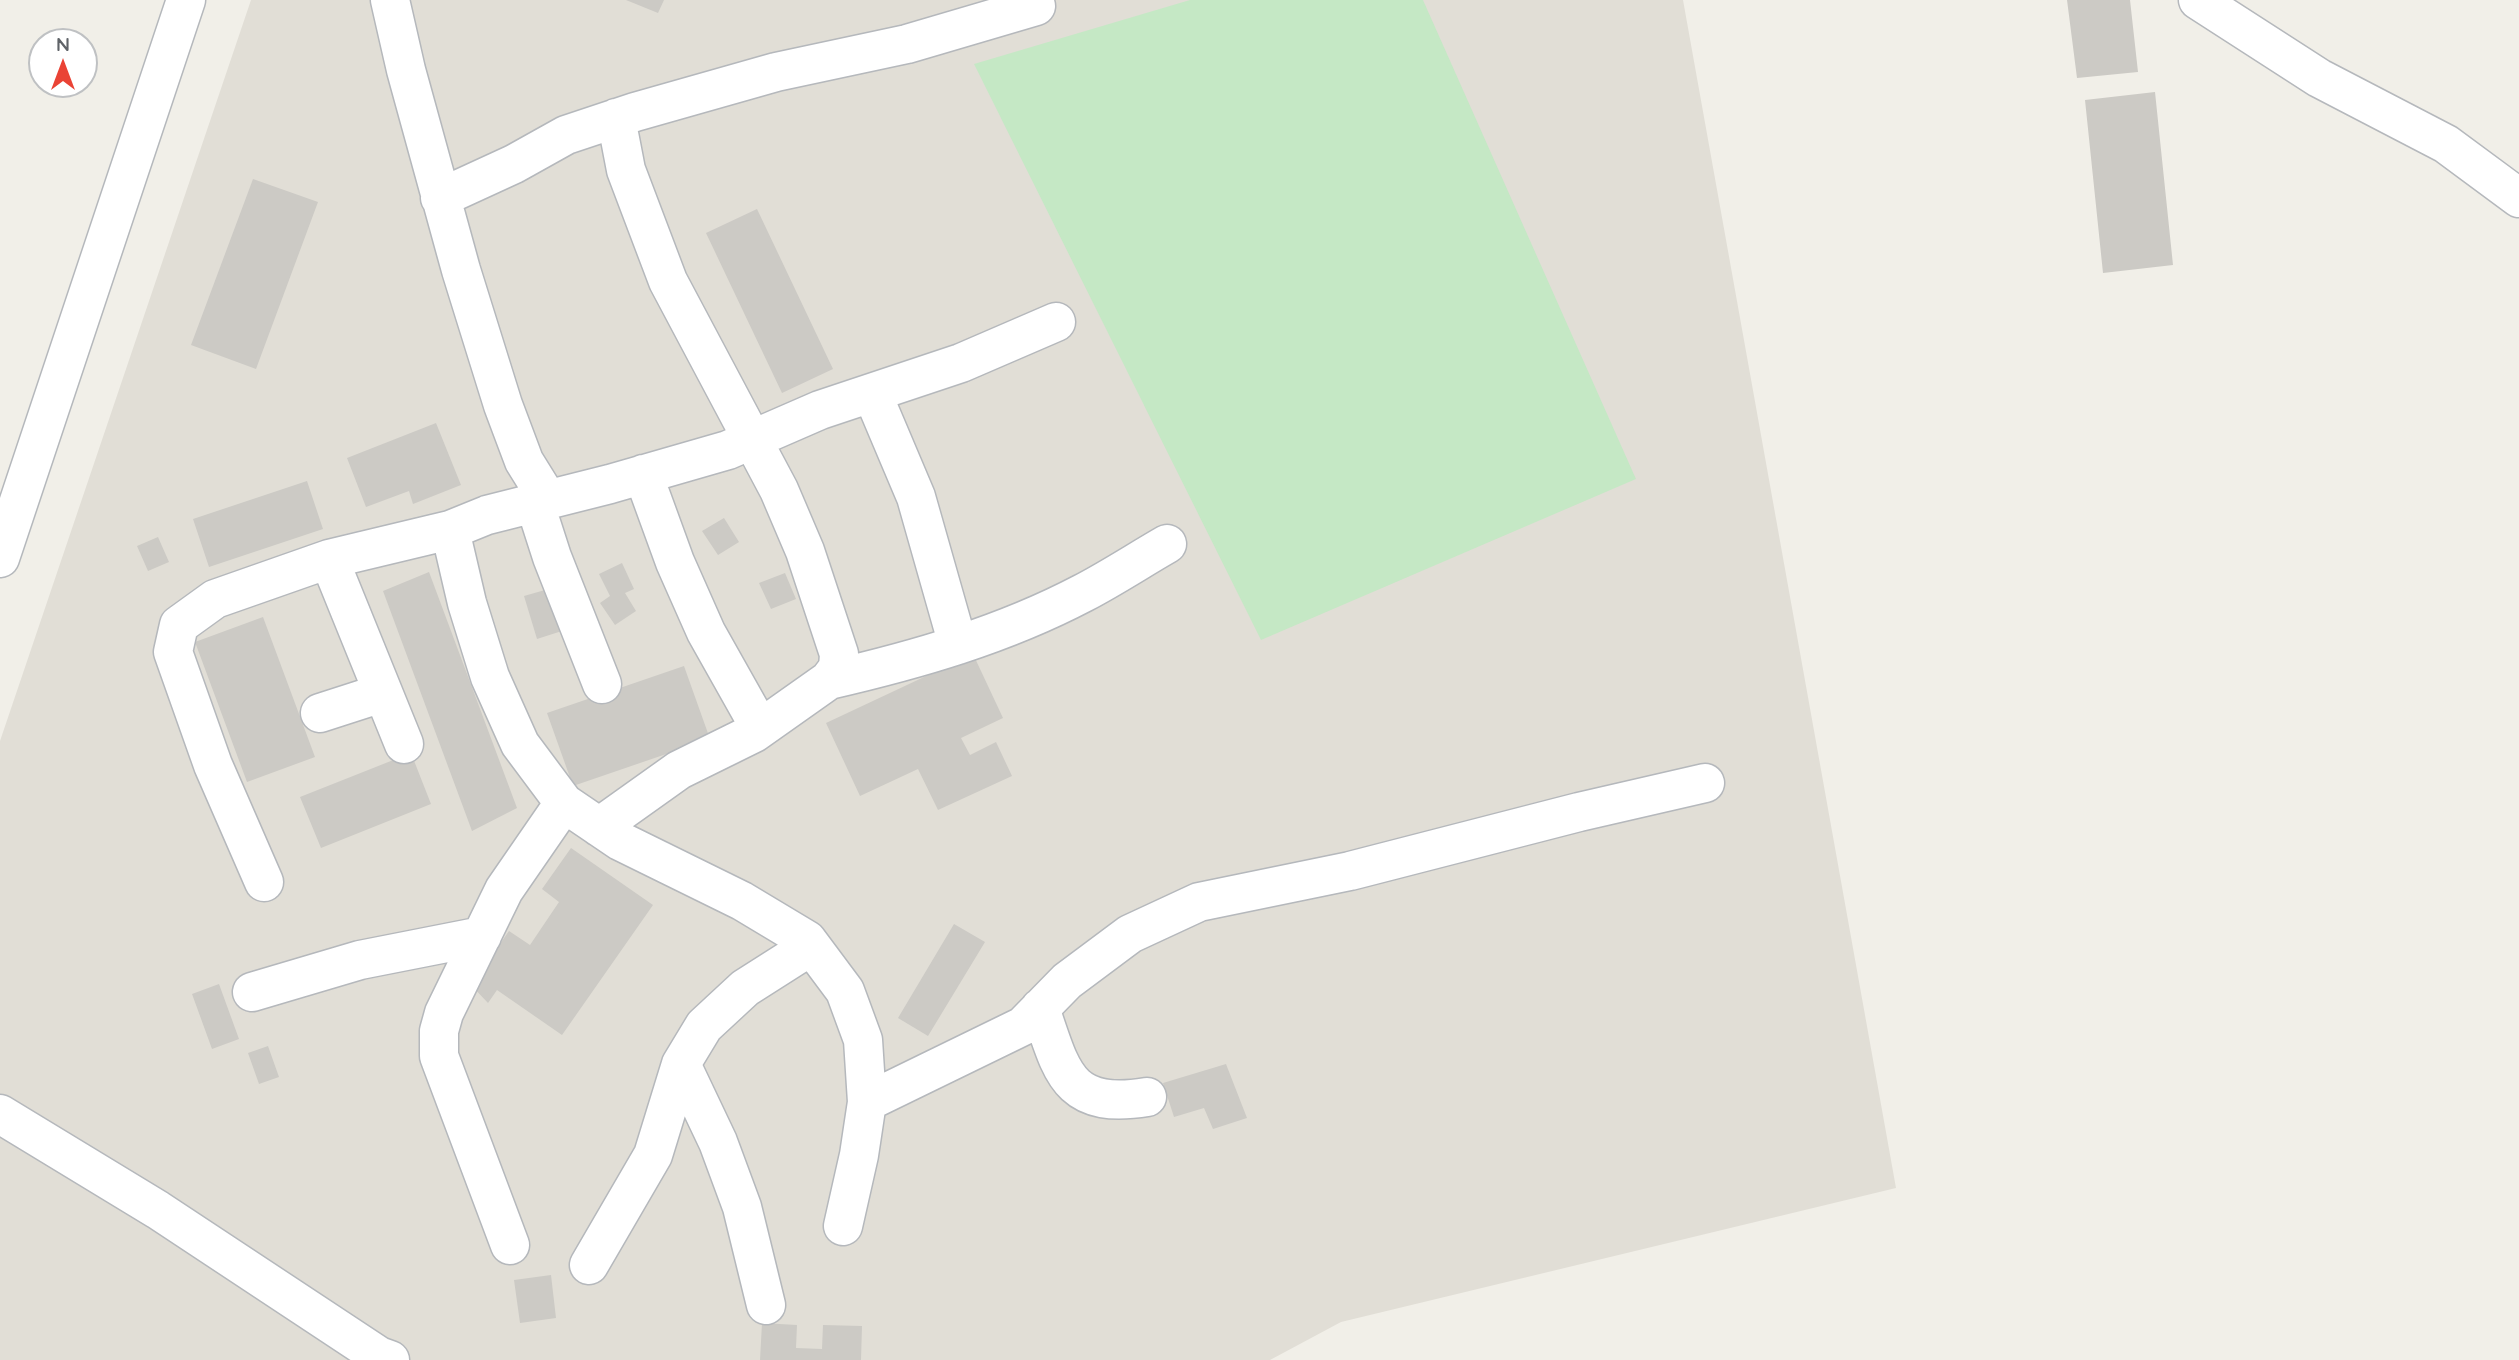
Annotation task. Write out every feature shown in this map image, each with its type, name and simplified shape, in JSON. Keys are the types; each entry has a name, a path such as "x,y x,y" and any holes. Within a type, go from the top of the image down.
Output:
{"street":[{"path":"0,558 186,0"},
{"path":"390,0 440,198 503,405 541,500 552,557 603,684"},
{"path":"2198,0 2243,13 2319,78 2446,144 2519,198"},
{"path":"440,198 514,164 566,135 615,118 776,72 907,44 1036,6"},
{"path":"599,827 680,770 760,728 829,680 838,668 839,654 805,551 779,490 668,281 626,170 615,118"},
{"path":"264,882 213,765 173,652 179,625 215,599 329,559 450,530 487,515 728,450 820,410 961,363 1056,322"},
{"path":"872,393 916,497 958,645"},
{"path":"643,474 675,562 706,632 760,728"},
{"path":"450,530 467,603 490,677 520,744 564,803 620,841 742,901 807,940 845,991 863,1040 867,1102 859,1155 843,1226"},
{"path":"829,680 895,665 986,636 1083,594 1167,544"},
{"path":"329,559 404,744"},
{"path":"320,713 382,693"},
{"path":"867,1102 1023,1026 1067,981 1130,934 1199,902 1350,871 1579,812 1705,783"},
{"path":"510,1245 439,1056 439,1031 444,1013 504,890 564,803"},
{"path":"253,992 360,960 482,936"},
{"path":"589,1265 653,1155 681,1064 704,1026 745,988 811,946"},
{"path":"1040,1007 1063,1071 1078,1089 1095,1098 1122,1101 1147,1097"},
{"path":"681,1064 718,1142 742,1207 766,1304"},
{"path":"0,1114 158,1210 369,1349 390,1360"}],"shaded area":[{"path":"251,0 1683,0 1896,1188 1341,1322 1270,1360 0,1360 0,741"}],"green space":[{"path":"1190,0 1423,0 1636,479 1261,640 974,64"}],"building":[{"path":"626,0 664,0 658,13"},
{"path":"2067,0 2130,0 2138,72 2077,78"},
{"path":"2155,92 2173,265 2103,273 2085,100"},
{"path":"253,179 318,202 256,369 191,345"},
{"path":"757,209 833,369 782,393 706,233"},
{"path":"436,423 461,485 413,504 409,491 366,507 347,458"},
{"path":"307,481 323,529 209,567 193,519"},
{"path":"724,518 739,542 718,555 702,531"},
{"path":"158,537 169,562 148,571 137,546"},
{"path":"622,563 634,589 625,593 636,611 615,625 600,603 610,596 599,574"},
{"path":"429,572 517,808 472,831 383,591"},
{"path":"785,573 796,599 771,609 759,583"},
{"path":"552,588 565,630 537,639 524,596"},
{"path":"263,617 315,757 247,782 195,642"},
{"path":"973,654 1003,718 961,738 970,755 996,742 1012,776 938,810 918,769 860,796 826,723"},
{"path":"684,666 710,739 573,786 547,713"},
{"path":"411,753 431,804 321,848 300,797"},
{"path":"571,848 653,905 562,1035 497,990 488,1003 471,985 509,931 530,945 559,902 542,889"},
{"path":"954,924 985,942 928,1036 898,1018"},
{"path":"219,984 239,1039 212,1049 192,994"},
{"path":"268,1046 279,1077 259,1084 248,1053"},
{"path":"1226,1064 1247,1118 1213,1129 1204,1108 1174,1117 1163,1083"},
{"path":"551,1275 556,1318 520,1323 514,1280"},
{"path":"762,1323 797,1325 796,1348 822,1349 823,1325 862,1326 861,1360 760,1360"}]}
